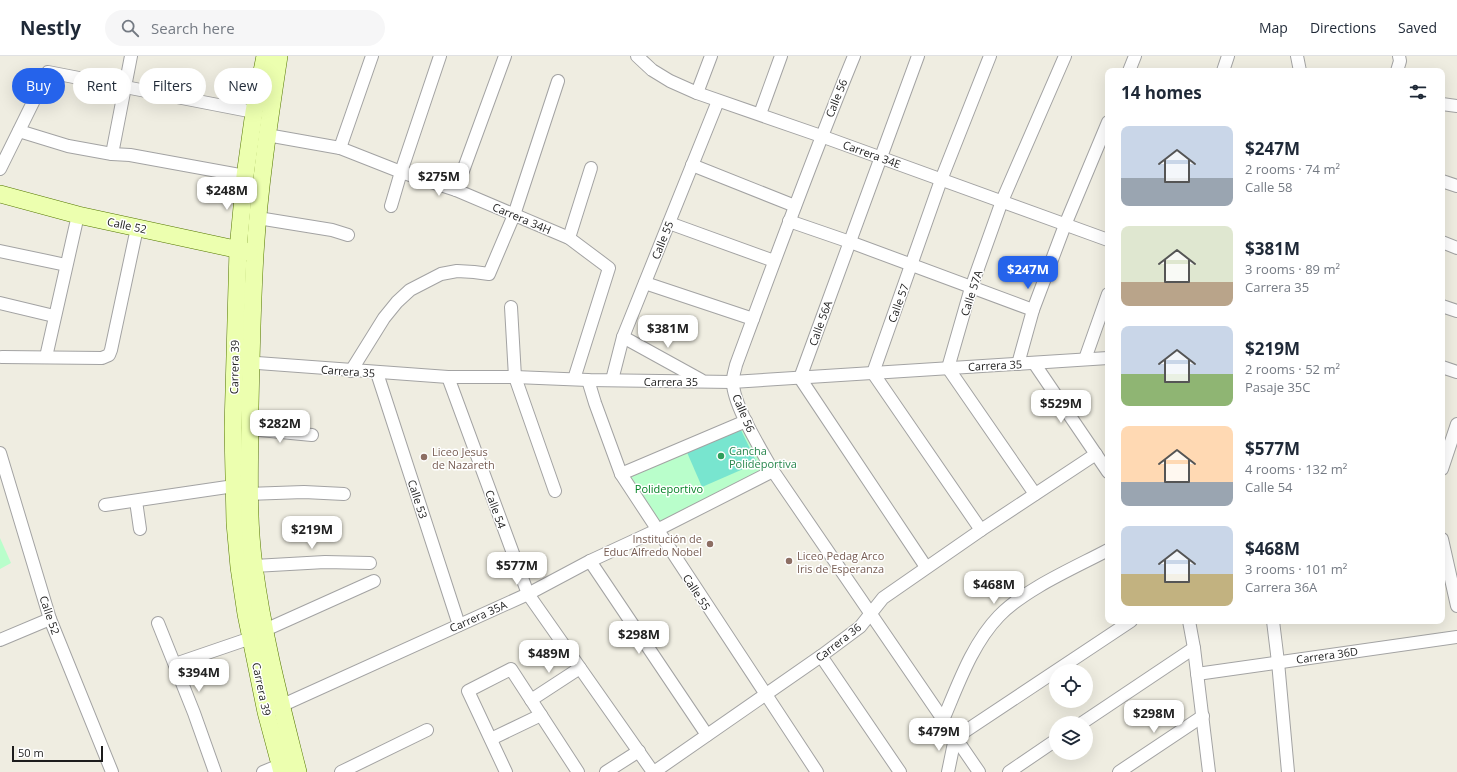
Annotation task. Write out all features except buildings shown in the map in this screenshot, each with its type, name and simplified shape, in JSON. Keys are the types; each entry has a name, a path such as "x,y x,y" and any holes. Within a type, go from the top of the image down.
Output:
{"main road":[{"name":"Carrera 39","path":"258,634 250,494 250,429 243,362 238,249 245,176 254,112 267,56"},
{"name":"Carrera 39","path":"267,56 267,135 255,253 252,315 233,428 234,486 235,524 239,567 258,634 274,709 281,769"},
{"name":"Calle 52","path":"0,194 78,215 255,253"},
{"name":"Carrera 39","path":"274,709 298,772"}],"street":[{"path":"128,68 131,56"},
{"path":"340,148 372,56"},
{"path":"391,206 440,56"},
{"path":"456,190 505,56"},
{"path":"697,93 711,56"},
{"path":"760,114 781,56"},
{"name":"Calle 56","path":"854,56 821,136 774,261 736,365 732,382 736,399 746,422 773,471 979,772"},
{"name":"Calle 56A","path":"800,378 918,56"},
{"name":"Calle 57","path":"873,373 941,180 990,56"},
{"name":"Calle 57A","path":"948,368 971,288 1002,201 1065,56"},
{"path":"1130,68 1135,56"},
{"path":"1224,68 1228,56"},
{"path":"1297,56 1299,68"},
{"path":"1398,68 1400,61 1399,56"},
{"name":"Carrera 34E","path":"639,57 652,70 670,81 697,93 760,114 1105,239"},
{"path":"0,169 48,72 73,77"},
{"path":"351,371 384,318 397,302 410,290 441,274 457,271 488,274 514,215 558,80"},
{"path":"131,88 254,112"},
{"name":"Calle 55","path":"612,380 623,337 718,101"},
{"path":"112,154 121,104"},
{"path":"1445,104 1457,106"},
{"path":"1018,364 1033,310 1105,129"},
{"path":"19,131 68,146 112,154 130,155 245,176"},
{"name":"Carrera 34H","path":"267,135 340,148 401,172 456,190 569,238 609,268 574,379"},
{"path":"692,165 795,206"},
{"path":"569,238 591,168"},
{"path":"1445,182 1457,186"},
{"path":"46,357 54,316 78,215"},
{"path":"258,218 332,230 348,235"},
{"path":"789,221 1033,310"},
{"path":"669,223 774,261"},
{"path":"2,357 102,358 109,355 137,228"},
{"path":"1445,243 1457,248"},
{"path":"0,251 66,265"},
{"path":"645,282 753,319"},
{"path":"1085,359 1105,302"},
{"path":"0,303 54,316"},
{"path":"511,307 515,377 555,491"},
{"path":"1445,307 1457,311"},
{"path":"623,337 702,381"},
{"name":"Carrera 35","path":"243,362 376,373 448,377 732,382 1105,358"},
{"path":"1034,363 1105,468"},
{"path":"948,368 1035,494"},
{"path":"1445,368 1457,372"},
{"name":"Calle 53","path":"376,373 459,625"},
{"path":"873,373 981,530"},
{"name":"Calle 54","path":"448,377 528,594 653,772"},
{"path":"800,378 926,567"},
{"name":"Calle 55","path":"588,380 594,403 620,474 817,772"},
{"path":"620,474 746,422"},
{"path":"250,429 312,435"},
{"path":"1445,458 1452,432"},
{"name":"Calle 52","path":"0,453 50,618 112,772"},
{"name":"Carrera 36","path":"653,772 821,656 860,627 883,598 926,567 1096,454"},
{"name":"Carrera 35A","path":"274,709 528,594 590,561 657,530 773,471"},
{"path":"105,505 234,486"},
{"path":"0,487 15,502"},
{"path":"250,494 304,492 344,494"},
{"path":"136,500 140,529"},
{"path":"943,720 968,662 982,638 999,616 1025,596 1105,552"},
{"path":"1445,552 1457,606"},
{"path":"590,561 707,735"},
{"path":"254,566 325,562 370,563"},
{"path":"174,664 258,634 374,581"},
{"path":"0,640 50,618"},
{"path":"158,623 194,713 215,772"},
{"path":"948,772 955,738 1126,624"},
{"path":"1190,624 1203,716 1209,772"},
{"path":"1273,624 1288,772"},
{"name":"Carrera 36D","path":"1197,674 1457,638"},
{"path":"1092,716 1194,648"},
{"path":"821,656 900,772"},
{"path":"531,700 580,668"},
{"path":"506,772 468,691 511,669 578,772"},
{"path":"491,739 541,715"},
{"path":"1119,772 1203,716"},
{"path":"341,772 427,730"},
{"path":"1009,772 1049,745"},
{"path":"606,772 638,751"},
{"path":"263,772 281,769"}],"green space":[{"name":"Polideportivo","path":"746,421 773,471 657,530 621,474"},
{"path":"0,538 11,563 0,569"}],"shaded area":[{"name":"Cancha Polideportiva","path":"740,428 757,463 702,487 686,450"}],"place":[{"name":"Cancha Polideportiva","path":"721,456"},
{"name":"Liceo Jesus de Nazareth","path":"424,457"},
{"name":"Institución de Educ Alfredo Nobel","path":"710,544"},
{"name":"Liceo Pedag Arco Iris de Esperanza","path":"789,561"}]}
